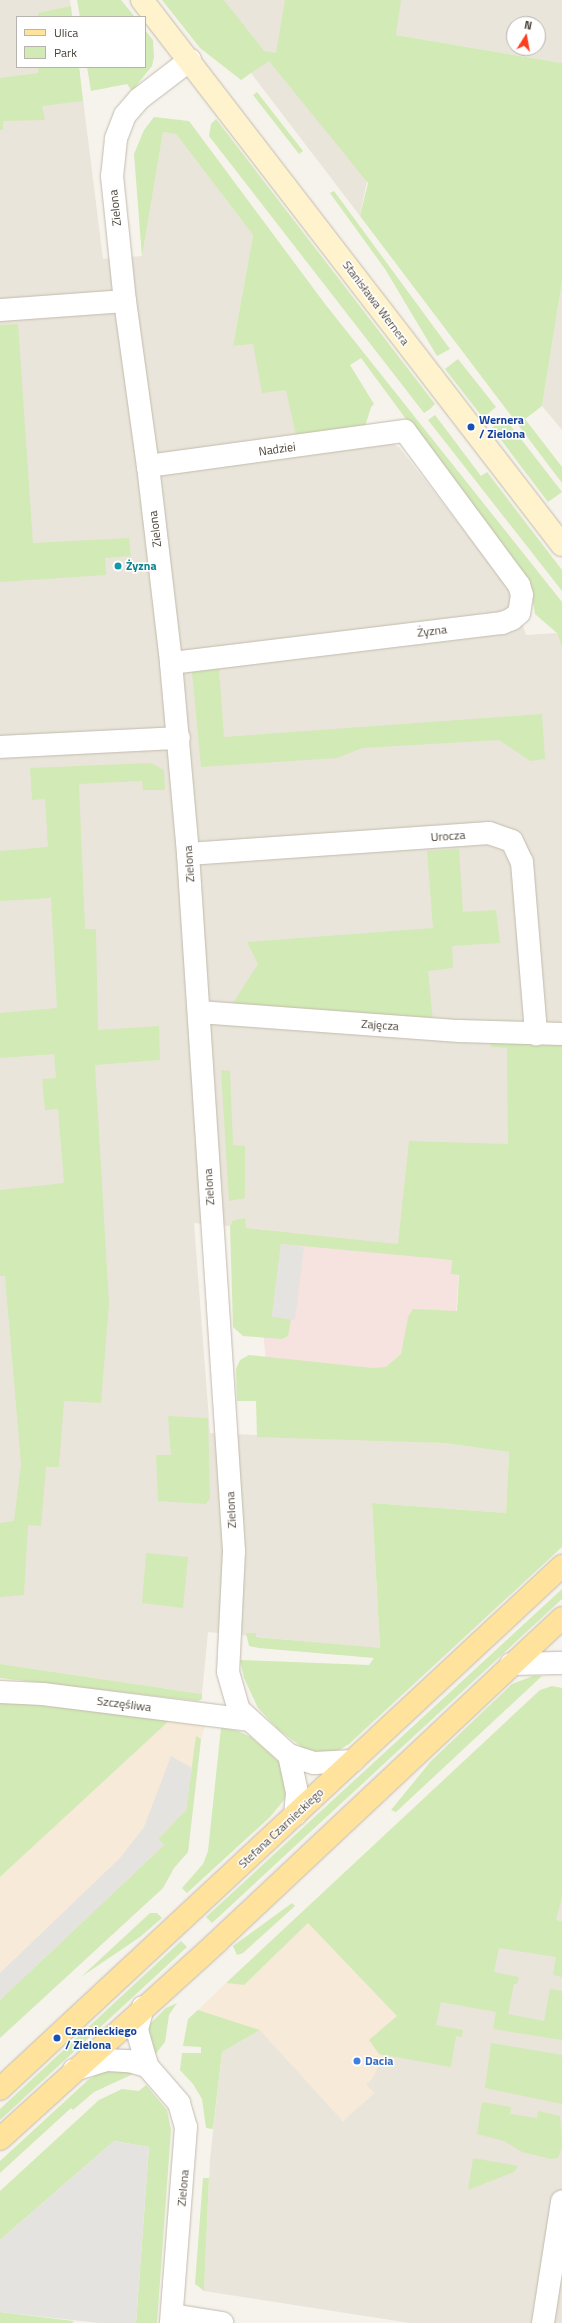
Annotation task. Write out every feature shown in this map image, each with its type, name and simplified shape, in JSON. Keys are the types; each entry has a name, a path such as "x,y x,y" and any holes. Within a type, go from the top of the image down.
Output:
{"main road":[{"name":"Stefana Czarnieckiego","path":"0,2089 562,1566"},
{"path":"0,2139 143,2007 218,1941 511,1664 562,1618"}],"street":[{"path":"142,0 190,60"},
{"name":"Zielona","path":"190,60 139,99 125,115 116,139 112,176 125,301 148,466 171,663 179,738 188,854 234,1551 228,1672 239,1710 248,1720 289,1755 314,1764 353,1761"},
{"name":"Stanisława Wernera","path":"190,60 562,545"},
{"path":"0,310 125,301"},
{"name":"Nadziei","path":"148,466 406,431 519,585 522,595 519,612 512,619 502,623"},
{"name":"Żyzna","path":"171,663 502,623"},
{"path":"0,747 179,738"},
{"name":"Urocza","path":"188,854 489,834 512,841 522,862 536,1034"},
{"name":"Zajęcza","path":"199,1012 459,1031 562,1034"},
{"path":"511,1664 562,1663"},
{"name":"Szczęśliwa","path":"0,1692 43,1694 248,1720"},
{"path":"289,1755 297,1793 295,1815"},
{"name":"Zielona","path":"143,2007 138,2030 147,2066 179,2103 186,2127 171,2319"},
{"path":"74,2070 107,2060 130,2061 147,2066"},
{"path":"543,2323 562,2201"},
{"path":"171,2319 222,2323"}],"shaded area":[{"path":"0,0 70,0 72,16 16,16 16,68 79,68 103,259 142,256 163,132 176,134 253,235 233,346 326,334 371,407 365,426 400,448 511,591 526,635 557,633 562,647 562,1262 245,1228 245,1218 233,1220 230,1226 194,1223 210,1433 444,1443 509,1452 506,1513 372,1503 380,1649 208,1632 202,1694 0,1664"},
{"path":"224,0 562,0 562,63 520,56 546,56 546,16 506,16 506,54 396,35 360,216 251,73 269,60"},
{"path":"562,282 562,430 542,406"},
{"path":"253,1228 460,1251 456,1316 394,1374 266,1361"},
{"path":"281,1244 304,1247 295,1320 272,1317"},
{"path":"170,1720 205,1726 201,1739 188,1852 174,1868 163,1888 0,2038 0,1877"},
{"path":"171,1756 192,1768 186,1810 158,1839 164,1845 0,2000 0,1973 120,1858 144,1827"},
{"path":"551,1895 562,1897 562,2323 410,2323 204,2291 210,2159 222,2052 260,2030 343,2121 374,2093 366,2085 397,2016 333,1949"},
{"path":"308,1923 397,2016 379,2054 383,2056 373,2078 366,2085 374,2093 343,2121 260,2030 198,2010 226,1983 244,1985"},
{"path":"114,2141 149,2147 136,2323 99,2323 0,2312 0,2240"}],"green space":[{"path":"77,0 121,0 134,16 80,16"},
{"path":"162,0 224,0 264,51 276,53 285,0 401,0 396,35 506,54 506,56 520,56 562,63 562,282 542,406 525,419 562,467 562,483 360,216 368,183 269,61 241,80 200,48"},
{"path":"71,6 72,16 38,16 38,13"},
{"path":"146,31 153,40 154,57 152,66 132,91 127,84 91,91 87,68 146,68"},
{"path":"38,68 79,68 83,101 42,106 45,120 3,121 3,130 0,130 0,78 38,73"},
{"path":"257,92 303,151 299,154 253,95"},
{"path":"154,117 189,121 325,304 562,602 562,647 557,633 535,614 530,583 512,563 361,358 350,365 374,404 371,407 365,426 296,435 286,390 262,393 253,344 233,346 253,235 176,134 163,132 142,257 134,154 144,130"},
{"path":"216,119 435,404 430,409 424,413 209,136 211,124"},
{"path":"334,191 450,349 437,356 385,269 330,193"},
{"path":"18,324 33,543 129,538 131,556 105,558 106,575 0,582 0,325"},
{"path":"458,359 496,407 483,418 445,369"},
{"path":"435,415 481,476 487,472 562,570 562,591 428,420"},
{"path":"504,417 562,492 548,502 492,428"},
{"path":"219,669 224,737 542,714 545,759 530,761 499,740 362,748 337,758 201,767 192,672"},
{"path":"151,763 164,770 165,790 143,790 142,781 79,784 85,929 96,929 98,1030 159,1026 160,1060 95,1065 109,1304 101,1403 64,1401 59,1467 46,1467 41,1526 28,1525 24,1595 0,1597 0,1523 14,1521 21,1464 5,1276 0,1276 0,1190 64,1183 58,1109 45,1110 42,1079 56,1078 54,1054 0,1058 0,1013 57,1008 51,898 0,901 0,851 48,847 45,799 32,800 30,768"},
{"path":"459,849 463,912 496,910 500,943 452,946 453,968 428,971 433,1021 233,1003 258,964 247,942 433,928 427,851"},
{"path":"562,1038 562,1547 349,1744 336,1752 316,1752 303,1748 278,1729 258,1708 244,1678 240,1660 369,1665 374,1658 259,1648 249,1646 246,1633 256,1633 256,1637 380,1648 372,1503 506,1513 509,1452 444,1443 257,1437 256,1401 237,1401 236,1369 240,1360 249,1355 373,1368 386,1367 401,1354 408,1317 413,1309 457,1311 459,1275 451,1274 452,1260 281,1244 272,1316 291,1319 288,1336 282,1339 243,1336 233,1327 230,1226 233,1220 245,1218 246,1228 398,1244 409,1141 508,1144 507,1048 491,1047 490,1039"},
{"path":"221,1070 230,1071 233,1145 245,1146 245,1198 229,1201"},
{"path":"168,1416 208,1418 210,1498 206,1504 158,1501 156,1455 171,1455"},
{"path":"146,1553 188,1557 183,1608 142,1603"},
{"path":"562,1589 562,1599 212,1923 206,1917"},
{"path":"0,1664 202,1694 202,1699 198,1701 0,1678"},
{"path":"533,1676 542,1676 396,1812 391,1810 431,1761 512,1684"},
{"path":"552,1686 562,1688 562,1897 556,1920 562,1922 562,1977 553,1975 556,1957 499,1948 494,1972 519,1977 517,1984 514,1984 508,2014 544,2021 550,1989 562,1991 562,2040 493,2029 496,2012 441,2002 436,2025 463,2030 462,2037 456,2036 451,2067 379,2054 369,2040 397,2016 308,1923 244,1985 226,1983 540,1690"},
{"path":"0,1701 170,1720 0,1877"},
{"path":"221,1728 238,1731 251,1737 278,1761 285,1772 287,1792 284,1800 270,1817 187,1893 182,1888 203,1864 208,1851"},
{"path":"196,1736 201,1739 188,1852 174,1868 163,1888 0,2038 0,2000 164,1845 158,1839 186,1810"},
{"path":"292,1903 295,1906 243,1953 237,1955 233,1946"},
{"path":"150,1913 157,1913 162,1918 140,1937 81,1977"},
{"path":"181,1941 187,1947 0,2120 0,2109"},
{"path":"177,2003 169,2015 165,2042 154,2056 147,2034 148,2026 166,2008"},
{"path":"198,2010 260,2030 222,2052 213,2129 206,2128 202,2099 193,2084 180,2070 182,2053 201,2053 201,2047 183,2046 188,2019"},
{"path":"491,2043 562,2055 562,2104 485,2088"},
{"path":"107,2069 126,2070 133,2074 94,2092 73,2110 71,2108 0,2173 0,2161 88,2080"},
{"path":"146,2085 167,2110 171,2130 157,2323 136,2323 149,2147 114,2141 0,2240 0,2191 99,2100 122,2089 139,2091"},
{"path":"482,2102 511,2107 510,2114 537,2118 538,2111 560,2116 562,2147 558,2158 551,2159 522,2152 504,2141 477,2134"},
{"path":"473,2158 518,2166 514,2172 468,2190"},
{"path":"203,2178 209,2178 204,2291 195,2284"},
{"path":"0,2312 74,2321 72,2323 0,2323"}],"place":[{"name":"Wernera / Zielona","path":"471,427"},
{"name":"Żyzna","path":"118,566"},
{"name":"Czarnieckiego / Zielona","path":"57,2038"},
{"name":"Dacia","path":"357,2061"}]}
